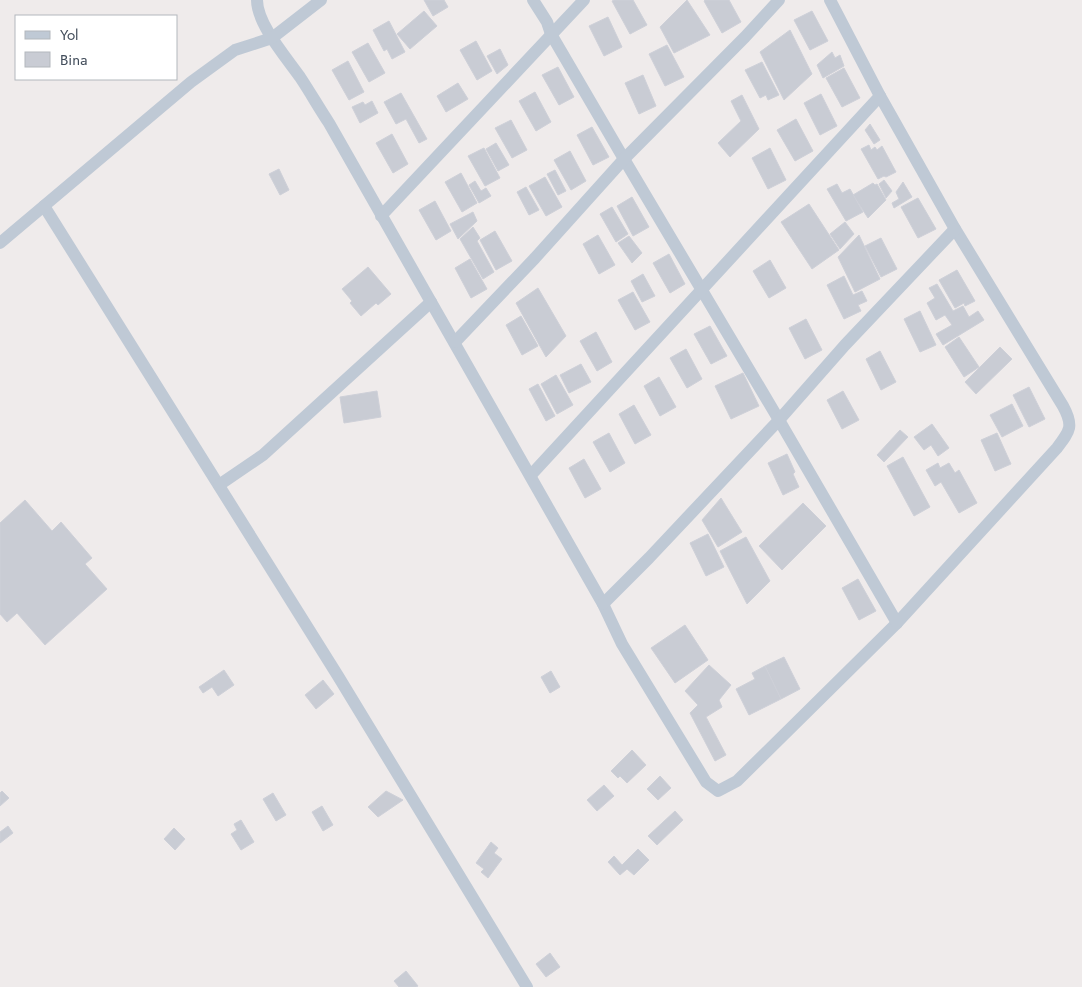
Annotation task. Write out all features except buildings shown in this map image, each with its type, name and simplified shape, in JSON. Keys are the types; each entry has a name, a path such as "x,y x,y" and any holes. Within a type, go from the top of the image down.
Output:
{"street":[{"path":"257,0 257,6 272,38 329,123 603,604 622,644 706,782 718,791 738,781 896,623 1068,434 1069,419 1063,406 955,229 880,96 830,0"},
{"path":"0,243 191,82 235,50 272,38 321,0"},
{"path":"533,0 624,159 780,420 896,623"},
{"path":"381,216 584,0"},
{"path":"455,342 535,258 624,159 779,0"},
{"path":"531,476 880,96"},
{"path":"44,206 333,668 527,987"},
{"path":"603,604 780,420 845,345 955,229"},
{"path":"219,485 263,455 431,302"}]}
